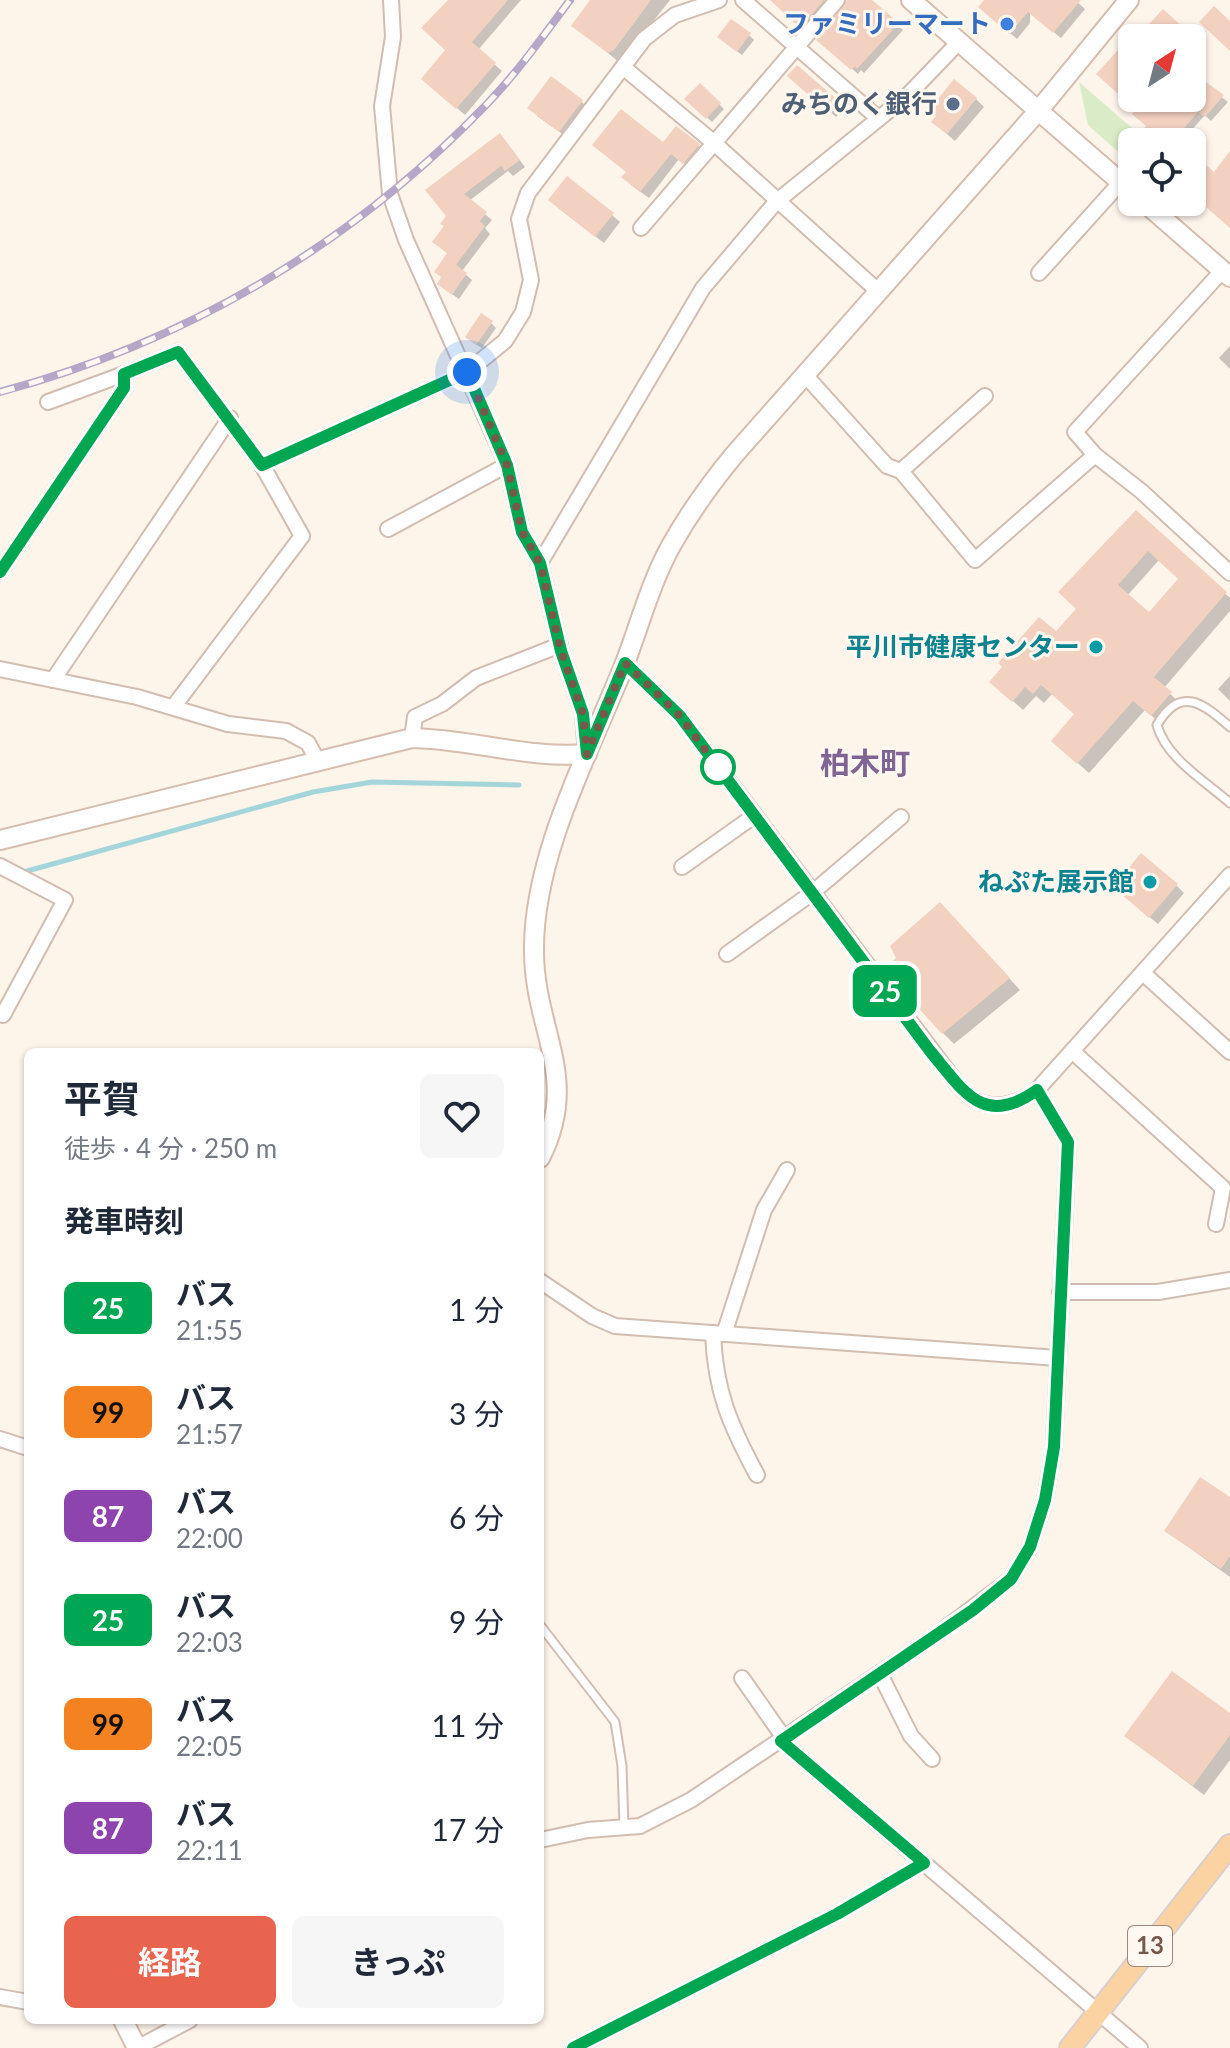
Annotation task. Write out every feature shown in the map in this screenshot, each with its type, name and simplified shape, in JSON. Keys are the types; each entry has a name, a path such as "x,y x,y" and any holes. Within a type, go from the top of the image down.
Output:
{"main road":[{"name":"13","path":"1070,2048 1230,1845"}],"street":[{"path":"391,0 393,37 382,106 390,194 428,291 507,465 522,532 540,563 560,645 583,714 587,754"},
{"path":"262,465 467,372 505,341 529,296 531,280 519,219 524,201 623,67 657,27 675,15 719,0"},
{"path":"743,0 878,118"},
{"path":"641,228 837,0"},
{"path":"911,0 1118,180"},
{"path":"544,1148 556,1120 559,1083 534,953 544,876 587,754 670,547 700,497 1039,110 1129,0"},
{"path":"540,563 703,288 776,202 908,95 959,42"},
{"path":"623,67 713,142 879,292"},
{"path":"1039,273 1118,195"},
{"path":"1160,216 1226,273 1075,432 1095,455 1141,491 1230,573"},
{"path":"48,402 178,352 262,465 302,536 174,706"},
{"path":"0,572 124,388 124,374"},
{"path":"806,376 887,466 901,471 975,560 1095,455"},
{"path":"901,471 985,396"},
{"path":"53,680 230,418"},
{"path":"388,529 507,465"},
{"path":"412,738 415,717 442,704 476,678 560,645"},
{"path":"625,663 680,716 971,1099 991,1108 1020,1102 1037,1090 1143,973 1224,894 1230,875"},
{"path":"0,669 174,706 228,724 286,731 308,743 317,760"},
{"path":"0,840 412,738 442,739 559,756 587,754"},
{"path":"682,867 754,816"},
{"path":"727,954 812,893 901,817"},
{"path":"0,866 65,900 3,1015"},
{"path":"1143,973 1230,1052"},
{"path":"1072,1051 1223,1188 1216,1224"},
{"path":"544,1839 588,1830 640,1826 691,1800 880,1674 1011,1579 1030,1547 1045,1500 1054,1447 1068,1142 1037,1090"},
{"path":"757,1475 728,1420 719,1391 718,1333 764,1210 787,1170"},
{"path":"1060,1292 1158,1292 1230,1280"},
{"path":"544,1284 592,1316 615,1326 1058,1358"},
{"path":"0,1439 24,1447"},
{"path":"880,1674 911,1736 932,1759"},
{"path":"742,1678 783,1739 1140,2048"},
{"path":"573,2048 837,1914 924,1863"},
{"path":"0,1997 24,2001"},
{"path":"125,2024 137,2048 182,2024"}],"lane":[{"path":"1230,727 1212,711 1188,700 1176,703 1157,725 1161,739 1173,753 1230,803"},
{"path":"544,1630 615,1722 622,1766 624,1827"}],"green space":[{"path":"1079,82 1132,128 1118,128 1118,152 1088,125"}],"building":[{"path":"448,0 508,0 472,42 496,63 456,109 421,79 445,50 421,28"},
{"path":"590,0 651,0 614,50 608,53 571,26"},
{"path":"770,0 824,0 800,28"},
{"path":"847,0 872,0 899,23 857,69 855,66 851,70 816,40"},
{"path":"984,0 1081,0 1053,33 1028,12 1009,34 978,7"},
{"path":"1214,6 1230,21 1230,51 1206,29 1206,24 1199,22"},
{"path":"1163,9 1180,24 1149,24"},
{"path":"731,19 751,33 737,52 717,37"},
{"path":"1118,50 1118,94 1096,74"},
{"path":"797,65 840,102 830,114 787,76"},
{"path":"551,76 583,100 559,132 527,108"},
{"name":"みちのく銀行","path":"954,79 977,98 947,134 931,122 936,116 929,110"},
{"path":"1206,82 1224,95 1205,117 1198,112 1206,112"},
{"path":"700,83 721,103 706,119 684,99"},
{"path":"621,109 663,142 676,126 700,144 683,164 671,154 640,192 621,177 626,172 592,145"},
{"path":"1198,112 1184,128 1144,128 1146,126 1132,114"},
{"path":"500,133 520,160 505,171 501,166 464,194 487,212 480,221 485,226 456,265 467,273 452,295 437,284 441,277 434,272 447,253 432,242 444,226 440,224 446,216 425,190"},
{"path":"1230,151 1230,228 1206,207 1206,165 1214,172"},
{"path":"567,176 614,213 595,237 548,200"},
{"path":"481,313 493,321 476,345 465,337"},
{"name":"平川市健康センター","path":"1136,510 1227,592 1154,677 1172,692 1151,716 1133,701 1077,764 1051,741 1074,714 1041,685 1033,694 1025,687 1012,702 989,682 1002,667 998,663 1039,617 1056,631 1076,609 1058,592","holes":["1148,551 1178,579 1149,612 1118,585"]},
{"path":"1141,853 1178,884 1149,918 1113,887"},
{"path":"940,902 1010,978 942,1034 884,970 896,958 890,946"},
{"path":"1200,1477 1230,1497 1230,1556 1221,1569 1164,1531"},
{"path":"1172,1671 1230,1713 1230,1735 1193,1786 1124,1736"}],"waterway":[{"path":"20,873 313,792 372,782 519,785"}],"railway":[{"path":"0,392 136,346 201,316 323,244 434,155 486,105 570,0"}],"bus line":[{"name":"25","path":"0,572 124,388 124,374 178,352 262,465 467,372 507,465 522,532 540,563 561,651 583,714 587,754 625,663 680,716 930,1051 971,1099 991,1108 1020,1102 1037,1090 1068,1142 1054,1447 1045,1500 1030,1547 1011,1579 973,1610 781,1741 924,1863 837,1914 573,2048"}],"place":[{"name":"ファミリーマート","path":"1007,24"},
{"name":"みちのく銀行","path":"953,104"},
{"name":"平川市健康センター","path":"1096,647"},
{"name":"ねぷた展示館","path":"1150,882"}],"district":[{"name":"柏木町","path":"865,764"}],"route":[{"path":"467,372 507,465 522,532 540,563 561,651 583,714 587,754 625,663 680,716 718,767"}]}
